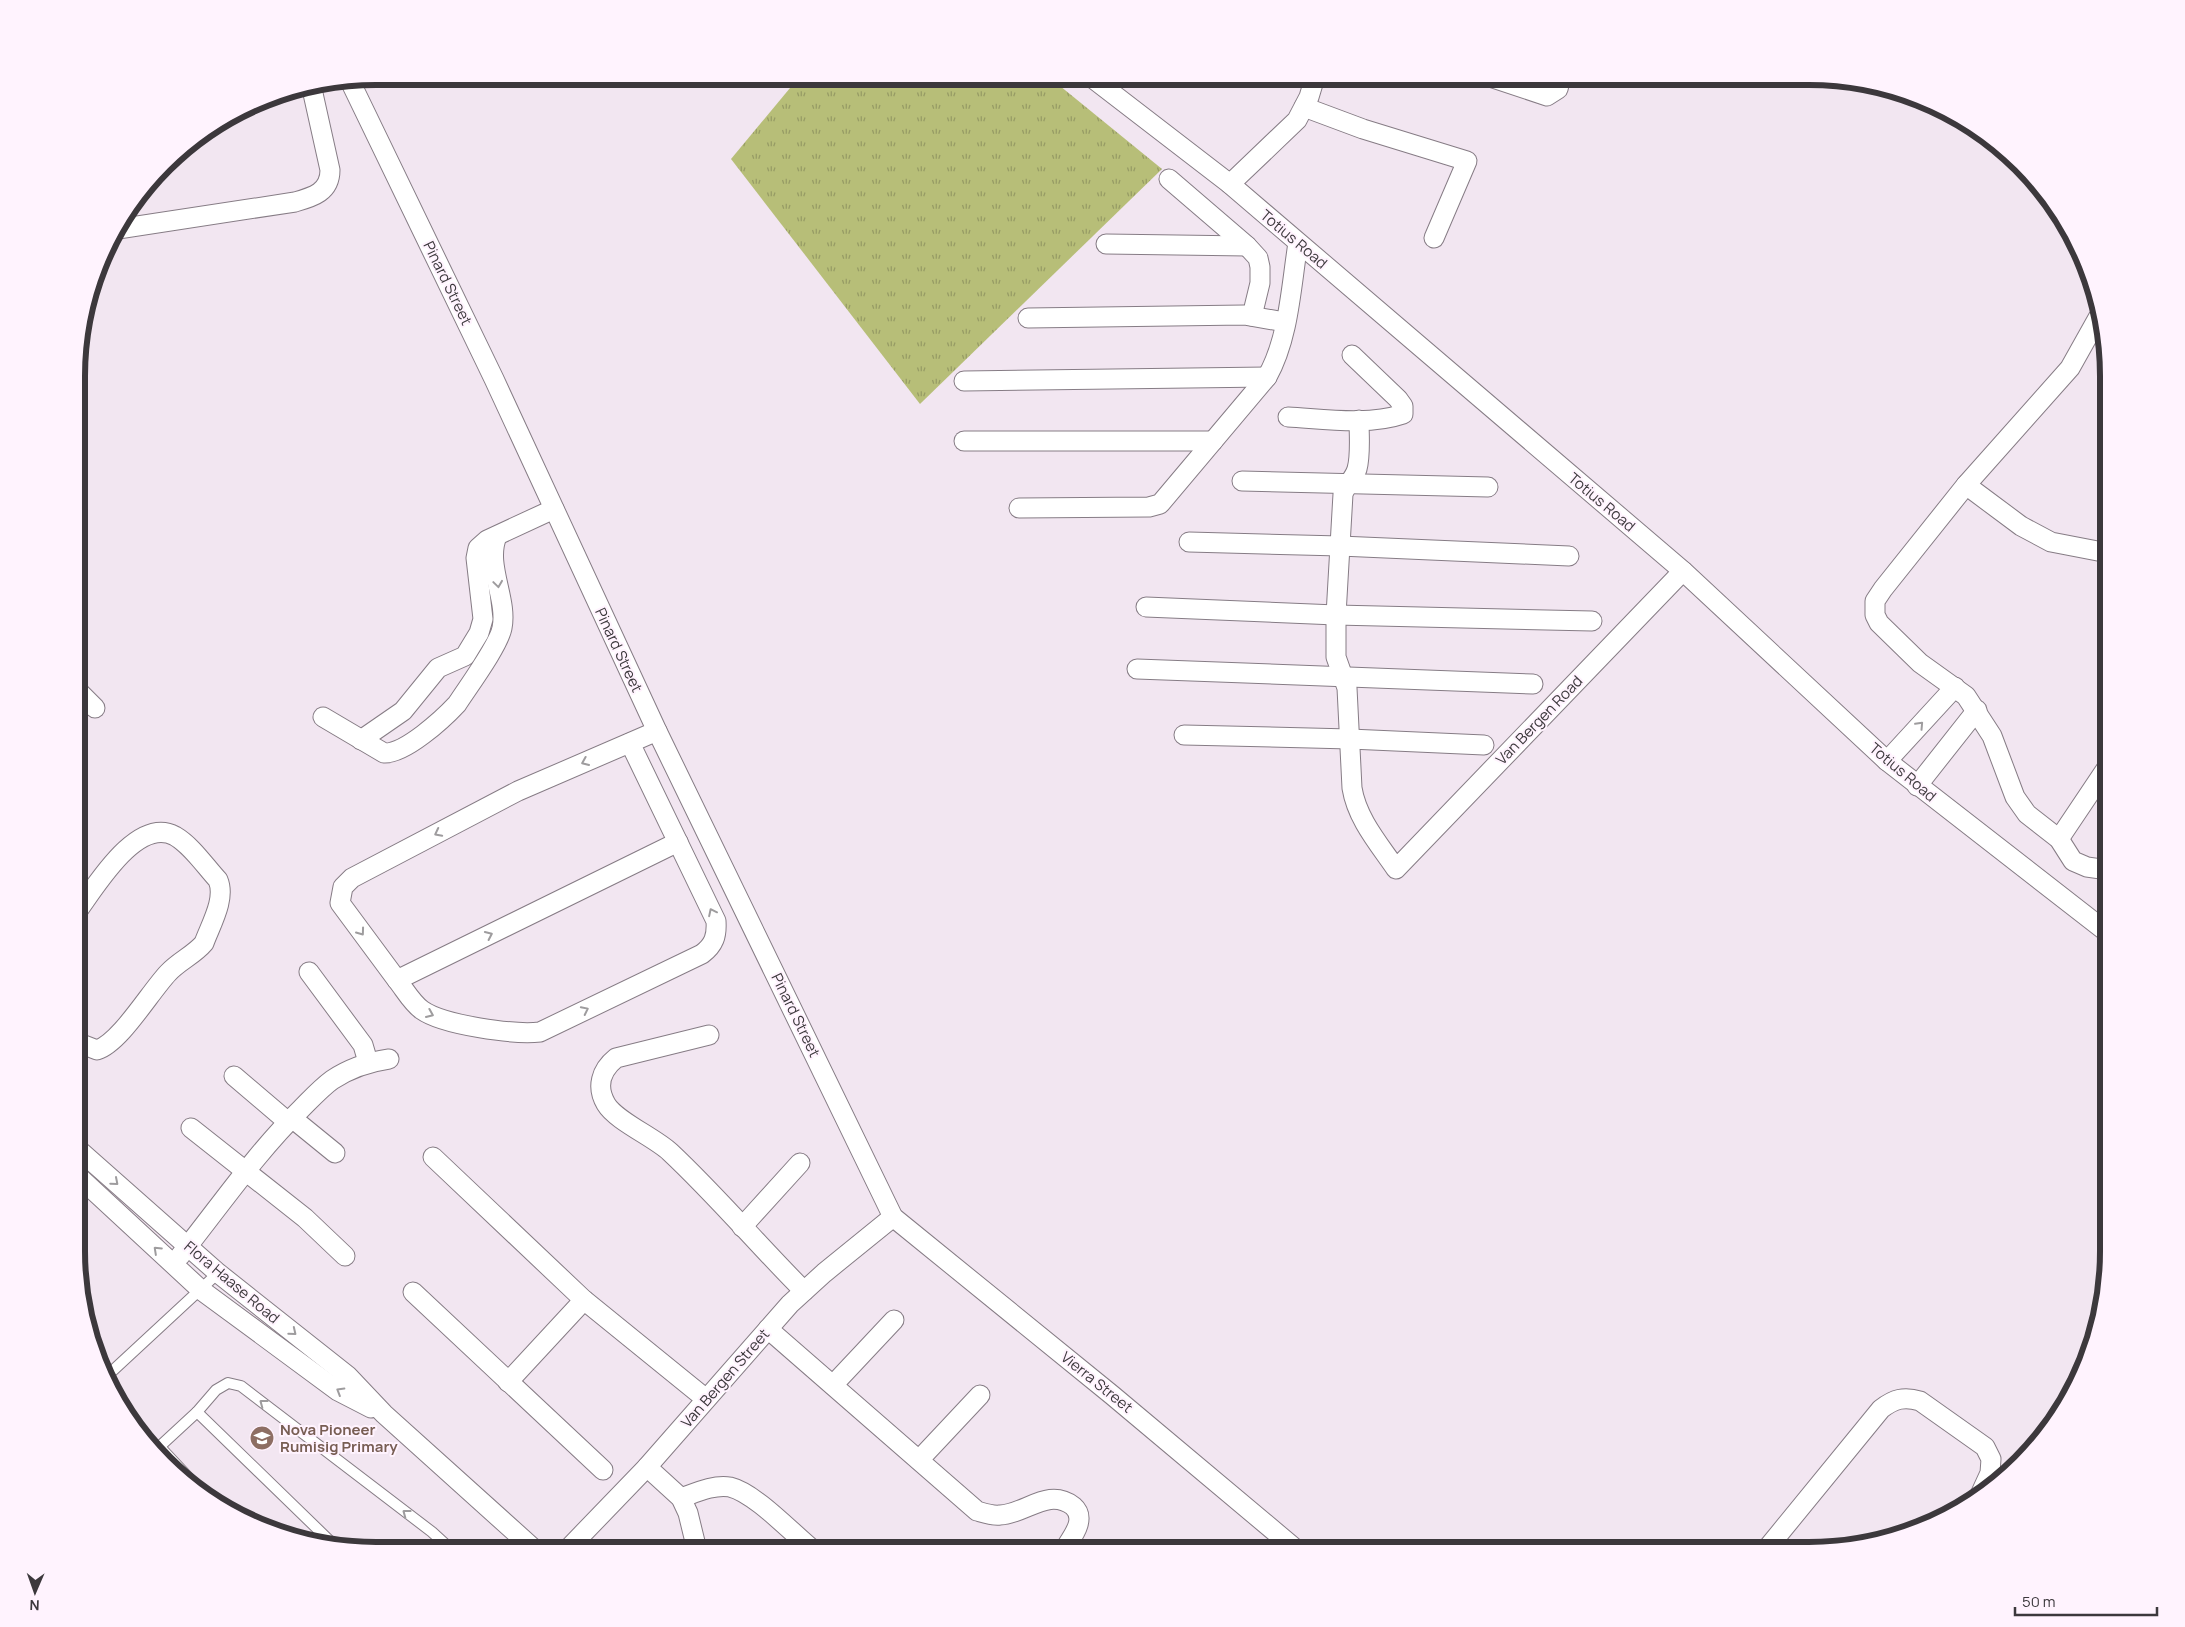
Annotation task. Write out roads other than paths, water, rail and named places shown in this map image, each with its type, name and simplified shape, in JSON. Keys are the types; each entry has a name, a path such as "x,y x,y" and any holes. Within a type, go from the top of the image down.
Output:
{"street":[{"name":"Totius Road","path":"1103,85 1230,184 1682,570 1887,761 2100,927"},
{"path":"1230,184 1298,120 1312,85"},
{"path":"1514,85 1547,96 1558,90 1559,85"},
{"name":"Pinard Street","path":"352,86 494,379 657,731 894,1217"},
{"path":"126,228 295,202 322,192 328,185 330,170 313,93"},
{"path":"1304,107 1362,129 1467,161 1434,238"},
{"path":"1169,179 1247,246 1258,258 1260,283 1252,316"},
{"path":"1019,508 1149,507 1160,504 1267,377 1275,363 1285,322 1298,243"},
{"path":"1106,244 1247,246"},
{"path":"1028,318 1252,316 1285,322"},
{"path":"2095,324 2070,368 1966,485 1875,601 1875,615 1878,623 1915,660 1955,687 1966,696 1977,710 1997,746 2019,803 2027,814 2059,838 2073,862 2100,869"},
{"path":"1288,417 1359,420 1391,418 1402,414 1403,406 1352,355"},
{"path":"964,381 1267,377"},
{"path":"1350,739 1347,688 1344,677 1338,668 1336,657 1336,615 1343,494 1357,468 1359,420"},
{"path":"964,442 1213,441"},
{"path":"1242,480 1488,487"},
{"path":"1966,485 2021,526 2051,542 2100,551"},
{"path":"361,740 403,710 438,668 461,659 479,633 483,619 476,553 482,544 554,509"},
{"path":"324,717 384,754 401,749 449,713 478,672 503,626 494,552 497,536"},
{"path":"1189,542 1340,546 1569,556"},
{"name":"Van Bergen Road","path":"1350,739 1354,803 1396,870 1682,570"},
{"path":"1146,607 1336,615 1592,621"},
{"path":"461,659 478,672"},
{"path":"1137,669 1533,684"},
{"path":"1887,761 1955,687"},
{"path":"85,698 95,708"},
{"path":"1917,786 1977,710"},
{"path":"630,743 716,921 715,939 711,947 702,954 540,1032 524,1034 456,1022 429,1015 420,1009 340,903 341,891 346,882 518,791 657,731"},
{"path":"1184,735 1350,739 1484,745"},
{"path":"2059,838 2100,778"},
{"path":"85,901 120,855 138,840 158,832 165,832 183,842 218,880 221,887 221,896 204,943 199,949 168,974 111,1043 97,1050 85,1045"},
{"path":"397,980 678,842"},
{"path":"309,972 363,1045 368,1062"},
{"path":"709,1036 616,1058 607,1065 602,1073 602,1096 607,1106 617,1115 669,1151 804,1291"},
{"path":"173,1265 246,1172 290,1120 332,1081 368,1062 389,1059"},
{"path":"234,1076 335,1153"},
{"path":"191,1128 305,1218 345,1256"},
{"name":"Flora Haase Road","path":"85,1155 218,1272 348,1376 384,1414 525,1542"},
{"path":"432,1157 584,1300 706,1399"},
{"path":"742,1227 800,1163"},
{"name":"Flora Haase Road","path":"85,1183 201,1290 338,1391 384,1414"},
{"name":"Van Bergen Street","path":"575,1542 647,1467 768,1329 804,1291 894,1217"},
{"name":"Vierra Street","path":"894,1217 1288,1542"},
{"path":"413,1292 603,1470"},
{"path":"508,1382 584,1300"},
{"path":"833,1385 894,1320"},
{"path":"768,1329 977,1510 999,1515 1012,1513 1045,1500 1056,1498 1066,1501 1077,1510 1079,1520 1069,1542"},
{"path":"919,1460 980,1395"},
{"path":"1772,1542 1881,1409 1890,1402 1900,1399 1910,1398 1920,1401 1985,1447 1991,1459 1990,1473 1986,1482"},
{"path":"647,1467 681,1498 688,1513 695,1542"},
{"path":"681,1498 704,1489 729,1487 751,1497 804,1542"}],"lane":[{"path":"112,1372 201,1290 218,1272"},
{"path":"159,1446 197,1412 216,1390 228,1383 241,1386 443,1542"},
{"path":"197,1412 326,1537"}],"place":[{"name":"Nova Pioneer Rumisig Primary","path":"262,1438"}]}
